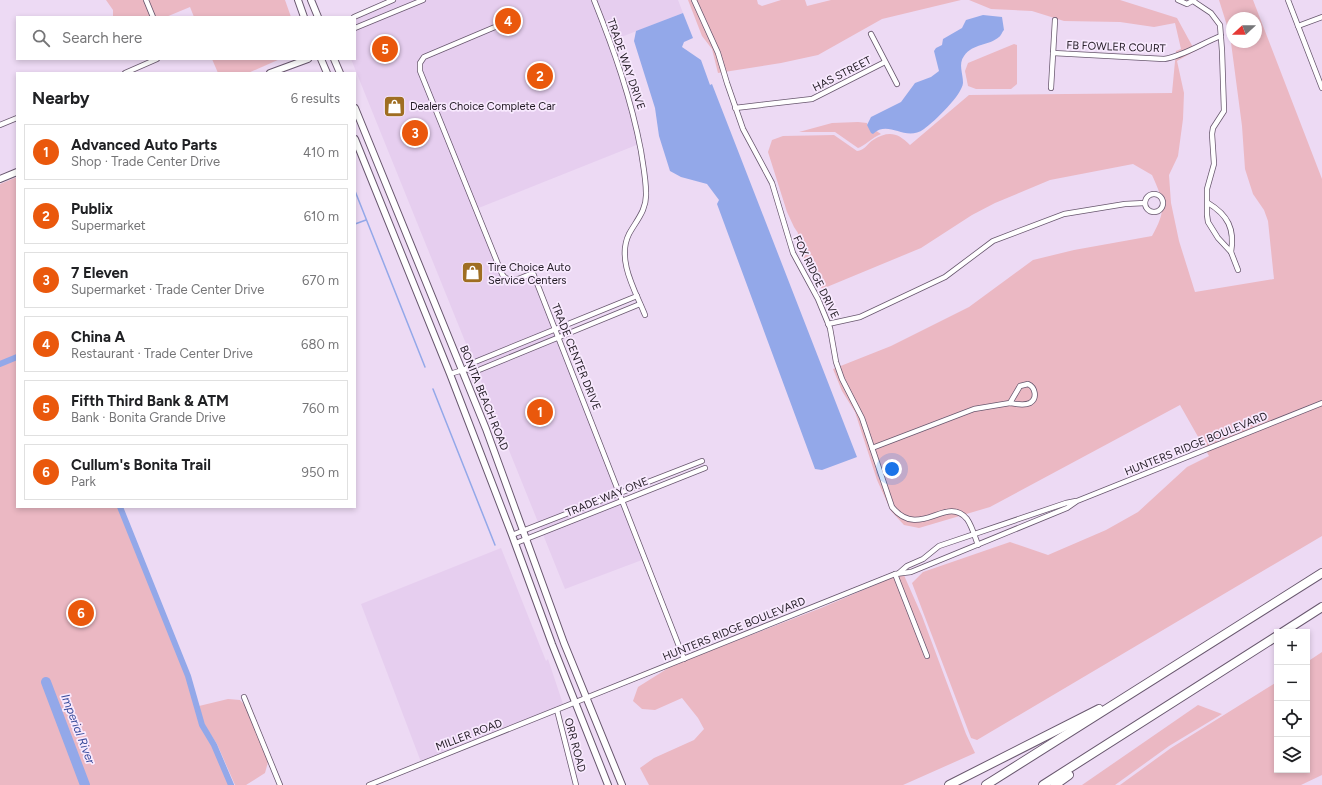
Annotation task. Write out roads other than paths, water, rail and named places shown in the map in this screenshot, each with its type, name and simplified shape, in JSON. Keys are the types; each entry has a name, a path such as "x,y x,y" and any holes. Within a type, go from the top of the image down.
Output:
{"highway":[{"path":"986,785 1322,573"},
{"path":"1288,629 1322,608"},
{"path":"1043,785 1109,745 1274,638"},
{"path":"949,785 1091,713 1127,697"},
{"path":"1055,785 1109,745"}],"street":[{"path":"146,0 153,16"},
{"path":"298,0 304,16"},
{"path":"310,0 318,16"},
{"path":"356,16 393,0"},
{"path":"356,28 423,0"},
{"name":"TRADE WAY DRIVE","path":"594,0 629,96 645,178 645,206 628,236 624,254 625,262 645,315"},
{"name":"FOX RIDGE DRIVE","path":"694,0 718,53 735,108 750,142 772,183 793,254 818,299 828,324 836,362 842,379 859,410 892,506 899,515 915,520 924,520 941,513 956,512 967,519 978,545"},
{"path":"1178,0 1184,4 1194,0 1201,4 1220,24 1224,110 1213,128 1212,134 1214,164 1207,189 1207,215 1208,222 1222,244 1232,252"},
{"path":"1288,0 1321,85"},
{"path":"1298,26 1322,17"},
{"name":"FB FOWLER COURT","path":"1051,88 1055,20"},
{"name":"TRADE CENTER DRIVE","path":"495,27 424,57 419,67 502,274 506,279 514,280 533,273 556,329 621,502 684,659"},
{"name":"HAS STREET","path":"871,34 897,84"},
{"name":"FB FOWLER COURT","path":"1053,53 1164,59 1176,57 1221,36"},
{"path":"127,72 155,60"},
{"path":"273,72 305,60"},
{"path":"321,60 327,72"},
{"path":"334,60 340,72"},
{"name":"HAS STREET","path":"735,108 812,99 885,62"},
{"name":"BONITA BEACH ROAD","path":"356,110 464,370 500,464 554,615 622,785"},
{"path":"0,125 16,118"},
{"name":"BONITA BEACH ROAD","path":"356,141 450,374 516,544 575,703 608,785"},
{"path":"0,179 16,172"},
{"path":"1153,194 1160,196 1164,204 1162,209 1154,213 1149,211 1145,203 1148,197 1153,194"},
{"path":"828,324 860,316 939,280 951,273 994,241 1064,214 1125,204 1145,203"},
{"path":"1208,203 1219,209 1227,220 1234,239 1232,252 1238,270"},
{"path":"464,370 470,364 637,296"},
{"path":"450,374 464,370 474,372 640,304"},
{"path":"872,448 974,409 1010,403 1030,403 1035,395 1032,386 1028,384 1020,386 1010,403"},
{"name":"HUNTERS RIDGE BOULEVARD","path":"575,703 897,573 907,566 923,559 939,546 973,533 1066,503 1077,501 1322,403"},
{"name":"TRADE WAY ONE","path":"512,535 702,461"},
{"name":"TRADE WAY ONE","path":"516,544 705,468"},
{"name":"HUNTERS RIDGE BOULEVARD","path":"897,573 911,572 1067,508 1077,501"},
{"path":"897,573 927,656"},
{"path":"244,697 280,785"},
{"name":"MILLER ROAD","path":"369,785 575,703"},
{"name":"ORR ROAD","path":"557,710 576,785"}],"water":[{"path":"683,13 693,38 684,42 682,47 701,60 710,85 712,84 857,457 822,470 815,469 717,204 719,200 707,184 681,177 670,171 659,136 655,108 634,41 636,31"},
{"path":"983,15 1002,17 1004,30 995,40 972,49 964,56 961,62 963,83 958,94 947,108 929,125 917,133 910,134 885,129 879,130 873,134 871,133 867,125 871,117 901,102 915,83 931,77 939,71 934,51 942,45 943,39 962,28 966,20"}],"waterway":[{"path":"356,194 425,367"},
{"path":"356,224 366,220"},
{"path":"0,364 16,357"},
{"path":"433,389 495,545"},
{"path":"120,508 188,676 202,725 214,745 231,785"},
{"name":"Imperial River","path":"46,682 85,785"}],"place":[{"name":"China A","path":"508,21"},
{"name":"Fifth Third Bank & ATM","path":"385,49"},
{"name":"Publix","path":"540,76"},
{"name":"Dealers Choice Complete Car","path":"395,106"},
{"name":"7 Eleven","path":"415,133"},
{"name":"Tire Choice Auto Service Centers","path":"473,273"},
{"name":"Advanced Auto Parts","path":"540,412"},
{"name":"Cullum's Bonita Trail","path":"81,613"}]}
